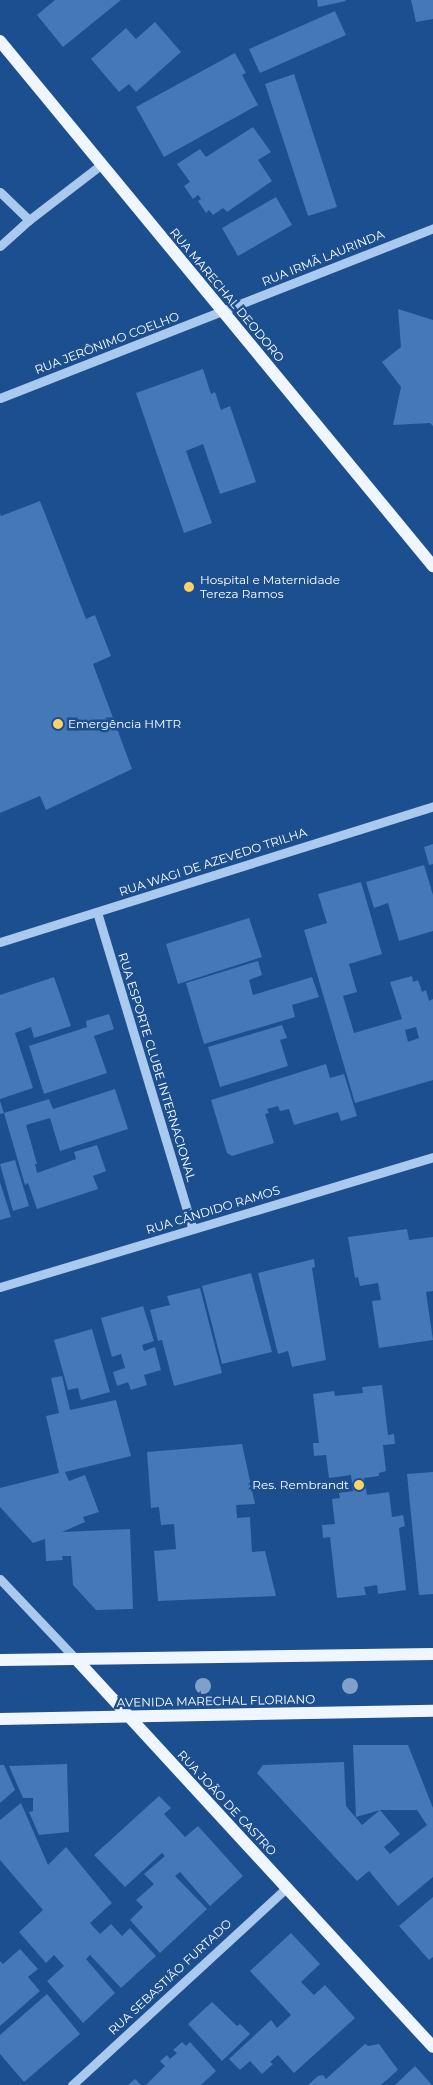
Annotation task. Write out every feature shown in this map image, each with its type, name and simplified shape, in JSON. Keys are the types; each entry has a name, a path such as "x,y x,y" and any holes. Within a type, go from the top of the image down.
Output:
{"main road":[{"name":"RUA MARECHAL DEODORO","path":"0,41 433,566"},
{"path":"0,1660 433,1654"},
{"name":"RUA JOÃO DE CASTRO","path":"76,1659 433,2047"},
{"name":"AVENIDA MARECHAL FLORIANO","path":"0,1719 433,1711"}],"street":[{"path":"0,246 29,220 102,164"},
{"path":"0,192 29,220"},
{"name":"RUA IRMÃ LAURINDA","path":"223,311 433,228"},
{"name":"RUA JERÔNIMO COELHO","path":"0,398 223,311"},
{"name":"RUA WAGI DE AZEVEDO TRILHA","path":"0,942 433,806"},
{"name":"RUA ESPORTE CLUBE INTERNACIONAL","path":"97,912 193,1229"},
{"name":"RUA CÂNDIDO RAMOS","path":"0,1287 433,1158"},
{"name":"RUA JOÃO DE CASTRO","path":"0,1578 76,1659"},
{"name":"RUA SEBASTIÃO FURTADO","path":"72,2085 286,1888"}],"building":[{"path":"55,0 121,0 63,47 37,15"},
{"path":"317,0 345,0 346,1 318,7"},
{"path":"411,0 433,0 433,19 416,22"},
{"path":"335,11 346,35 260,73 249,49"},
{"path":"155,22 181,52 136,92 129,84 119,92 91,59 126,28 136,39"},
{"path":"235,53 246,73 242,75 258,105 164,157 136,107"},
{"path":"294,74 337,207 308,216 265,84"},
{"path":"253,127 271,152 258,160 272,181 227,212 223,208 213,215 209,210 206,213 198,201 201,199 198,195 193,199 184,186 190,182 177,164 200,149 206,157"},
{"path":"276,197 292,225 238,256 222,228"},
{"path":"398,309 433,320 433,426 430,423 393,425 401,387 382,362 401,347"},
{"path":"203,369 211,394 215,392 221,410 230,406 256,482 220,494 203,444 186,451 212,523 184,533 136,393"},
{"path":"40,501 86,619 95,615 111,656 93,664 132,769 46,810 40,796 0,813 0,513 1,516"},
{"path":"433,844 433,864 429,865 424,847"},
{"path":"424,865 433,895 433,931 399,941 388,903 374,908 366,882"},
{"path":"361,882 382,954 349,964 357,992 343,996 354,1033 402,1019 390,982 412,976 413,982 418,980 422,992 426,990 429,1001 433,999 433,1080 355,1103 304,930 327,923 318,894","holes":["416,1027 419,1038 408,1042 405,1030"]},
{"path":"249,918 262,957 178,984 166,944"},
{"path":"258,961 262,975 249,980 253,995 312,977 319,997 292,1005 295,1017 204,1044 186,983"},
{"path":"54,977 71,1026 34,1038 31,1027 15,1033 33,1088 0,1099 0,995"},
{"path":"109,1014 114,1029 94,1036 107,1073 44,1094 29,1046 87,1027 86,1021"},
{"path":"282,1025 287,1038 280,1040 288,1066 220,1087 208,1047"},
{"path":"326,1064 330,1078 344,1074 357,1116 341,1121 338,1112 294,1125 289,1109 280,1111 278,1106 267,1109 269,1113 265,1114 274,1143 232,1156 227,1153 211,1100"},
{"path":"115,1089 128,1129 60,1151 50,1118 26,1125 37,1164 35,1164 37,1173 76,1159 74,1152 97,1145 106,1171 93,1176 98,1189 37,1209 28,1183 25,1185 4,1113 49,1099 53,1109"},
{"path":"0,1101 4,1113 0,1114"},
{"path":"15,1160 29,1206 13,1211 0,1164"},
{"path":"0,1182 11,1217 0,1220"},
{"path":"407,1229 409,1240 433,1237 433,1291 426,1292 433,1340 379,1348 372,1301 381,1300 378,1283 360,1286 358,1277 355,1278 348,1237"},
{"path":"314,1259 315,1267 312,1268 326,1360 292,1367 288,1351 278,1354 258,1273"},
{"path":"251,1273 272,1352 222,1364 202,1286"},
{"path":"200,1288 222,1373 174,1386 162,1340 158,1341 150,1310 170,1305 167,1296"},
{"path":"143,1306 154,1341 142,1345 144,1351 155,1347 161,1370 144,1375 147,1385 131,1390 128,1382 117,1386 113,1372 125,1368 121,1354 112,1357 101,1318"},
{"path":"92,1329 110,1392 81,1400 78,1388 68,1390 54,1340"},
{"path":"62,1376 70,1410 116,1400 131,1456 65,1472 69,1481 85,1475 99,1512 83,1517 85,1522 62,1532 130,1529 133,1609 96,1610 73,1585 71,1556 62,1556 63,1560 46,1561 45,1539 33,1543 0,1507 0,1488 59,1473 46,1416 59,1413 51,1378"},
{"name":"Res. Rembrandt","path":"382,1385 388,1435 394,1434 395,1444 383,1445 386,1471 379,1473 379,1476 364,1478 367,1495 389,1492 392,1517 403,1515 405,1526 399,1528 406,1590 378,1594 377,1585 364,1587 366,1595 337,1598 330,1537 323,1538 322,1525 335,1524 332,1499 340,1498 339,1493 353,1491 351,1475 329,1478 326,1455 314,1456 313,1443 319,1443 313,1394 334,1391 335,1396 363,1393 362,1387"},
{"path":"242,1444 255,1504 236,1505 237,1518 250,1517 252,1552 265,1551 276,1596 158,1601 154,1551 176,1549 174,1524 161,1525 159,1507 151,1508 147,1452"},
{"path":"433,1472 433,1594 419,1595 407,1474"},
{"path":"353,1745 408,1745 433,1808 433,1877 398,1906 369,1871 357,1881 257,1773 263,1765 344,1762 346,1806 362,1825 380,1810 356,1817","holes":["380,1810 417,1810 427,1825 390,1854 384,1847 400,1834"]},
{"path":"67,1764 69,1832 39,1835 29,1812 33,1811 33,1798 23,1798 9,1766"},
{"path":"0,1765 4,1765 15,1790 0,1803"},
{"path":"159,1796 171,1808 164,1814 185,1837 198,1826 243,1876 210,1906 180,1872 175,1876 207,1909 160,1953 130,1920 143,1907 136,1900 154,1884 144,1874 165,1856 162,1853 125,1887 94,1855"},
{"path":"21,1803 48,1865 66,1847 112,1903 90,1923 100,1934 111,1924 122,1936 130,1928 156,1956 121,1988 90,1955 86,1959 115,1993 83,2023 47,1981 64,1966 54,1955 46,1963 19,1932 43,1910 0,1860 0,1820"},
{"path":"433,1897 433,1957 429,1960 399,1926"},
{"path":"291,1933 320,1964 301,1982 314,1995 325,1985 355,2018 294,2073 278,2055 270,2062 273,2064 262,2074 250,2061 240,2070 229,2059 271,2020 277,2028 291,2015 250,1971"},
{"path":"20,1949 38,1969 28,1977 40,1991 0,2026 0,1961 3,1964"},
{"path":"47,1994 80,2034 24,2082 0,2054 0,2035"},
{"path":"212,2002 237,2026 240,2024 250,2034 222,2061 188,2024"},
{"path":"182,2042 186,2046 190,2042 216,2071 201,2085 146,2085 165,2066 160,2061 167,2055 170,2059 177,2053 173,2050"},
{"path":"365,2044 368,2046 379,2044 398,2070 381,2085 308,2085 318,2076 323,2075 326,2079"},
{"path":"415,2066 432,2085 395,2085"},
{"path":"135,2079 141,2085 128,2085"}],"place":[{"name":"Hospital e Maternidade Tereza Ramos","path":"189,587"},
{"name":"Emergência HMTR","path":"58,724"},
{"name":"Res. Rembrandt","path":"359,1485"}]}
